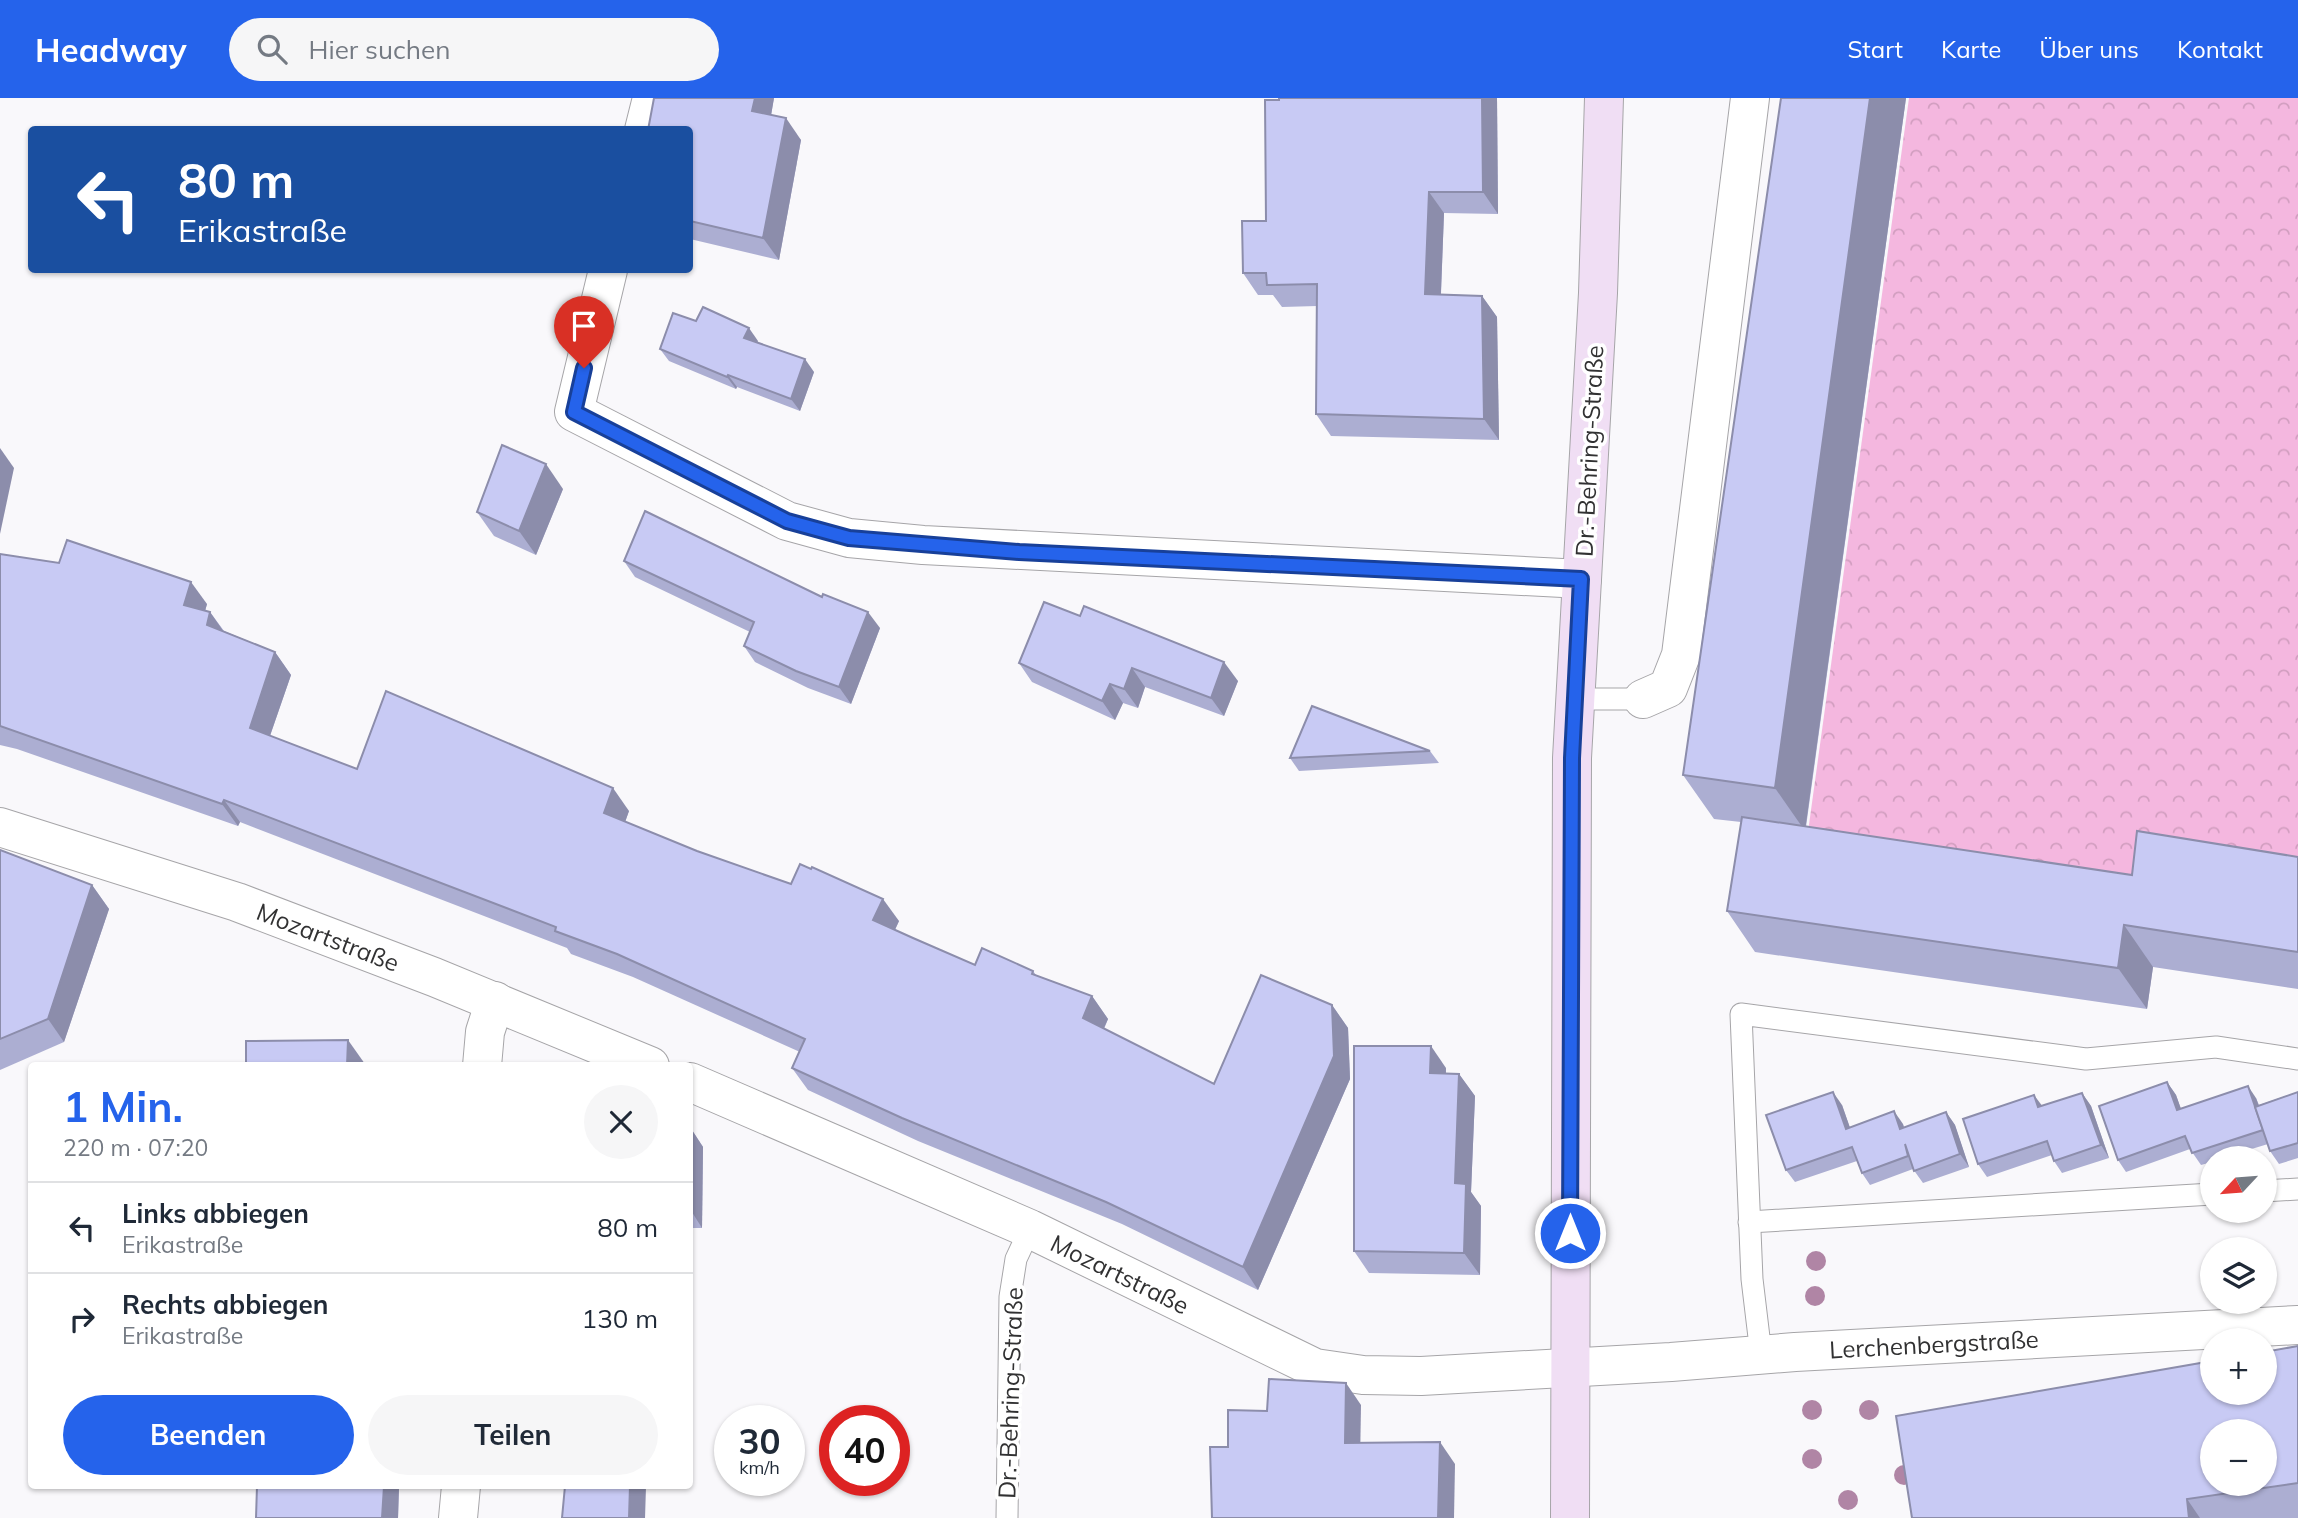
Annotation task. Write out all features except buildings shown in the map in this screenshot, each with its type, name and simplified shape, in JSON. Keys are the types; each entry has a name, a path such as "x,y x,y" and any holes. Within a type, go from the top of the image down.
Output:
{"street":[{"path":"645,126 652,98"},
{"name":"Dr.-Behring-Straße","path":"1570,1518 1572,771 1598,293 1604,98"},
{"path":"1643,699 1668,688 1681,655 1750,98"},
{"path":"607,273 574,412 787,521 849,538 923,545 1581,579"},
{"name":"Mozartstraße","path":"0,827 237,902 495,1001 640,1062"},
{"path":"482,1062 485,1032 495,1001"},
{"name":"Mozartstraße","path":"693,1083 1030,1229 1315,1368 1363,1375 1421,1376 1569,1368"},
{"name":"Lerchenbergstraße","path":"1569,1368 1760,1354 2298,1325"},
{"path":"458,1518 461,1489"}],"lane":[{"path":"1576,699 1643,699"},
{"path":"1760,1354 1749,1222 1741,1014 2086,1059 2216,1047 2298,1059"},
{"path":"2277,1190 2298,1189"},
{"path":"1749,1222 2200,1195"},
{"name":"Dr.-Behring-Straße","path":"1007,1518 1010,1297 1016,1259 1030,1229"}],"green space":[{"path":"1909,98 2298,98 2298,891 2158,913 1804,861"}],"route":[{"path":"584,368 574,412 787,521 849,538 1019,552 1581,579 1572,758 1570,1233"}]}
